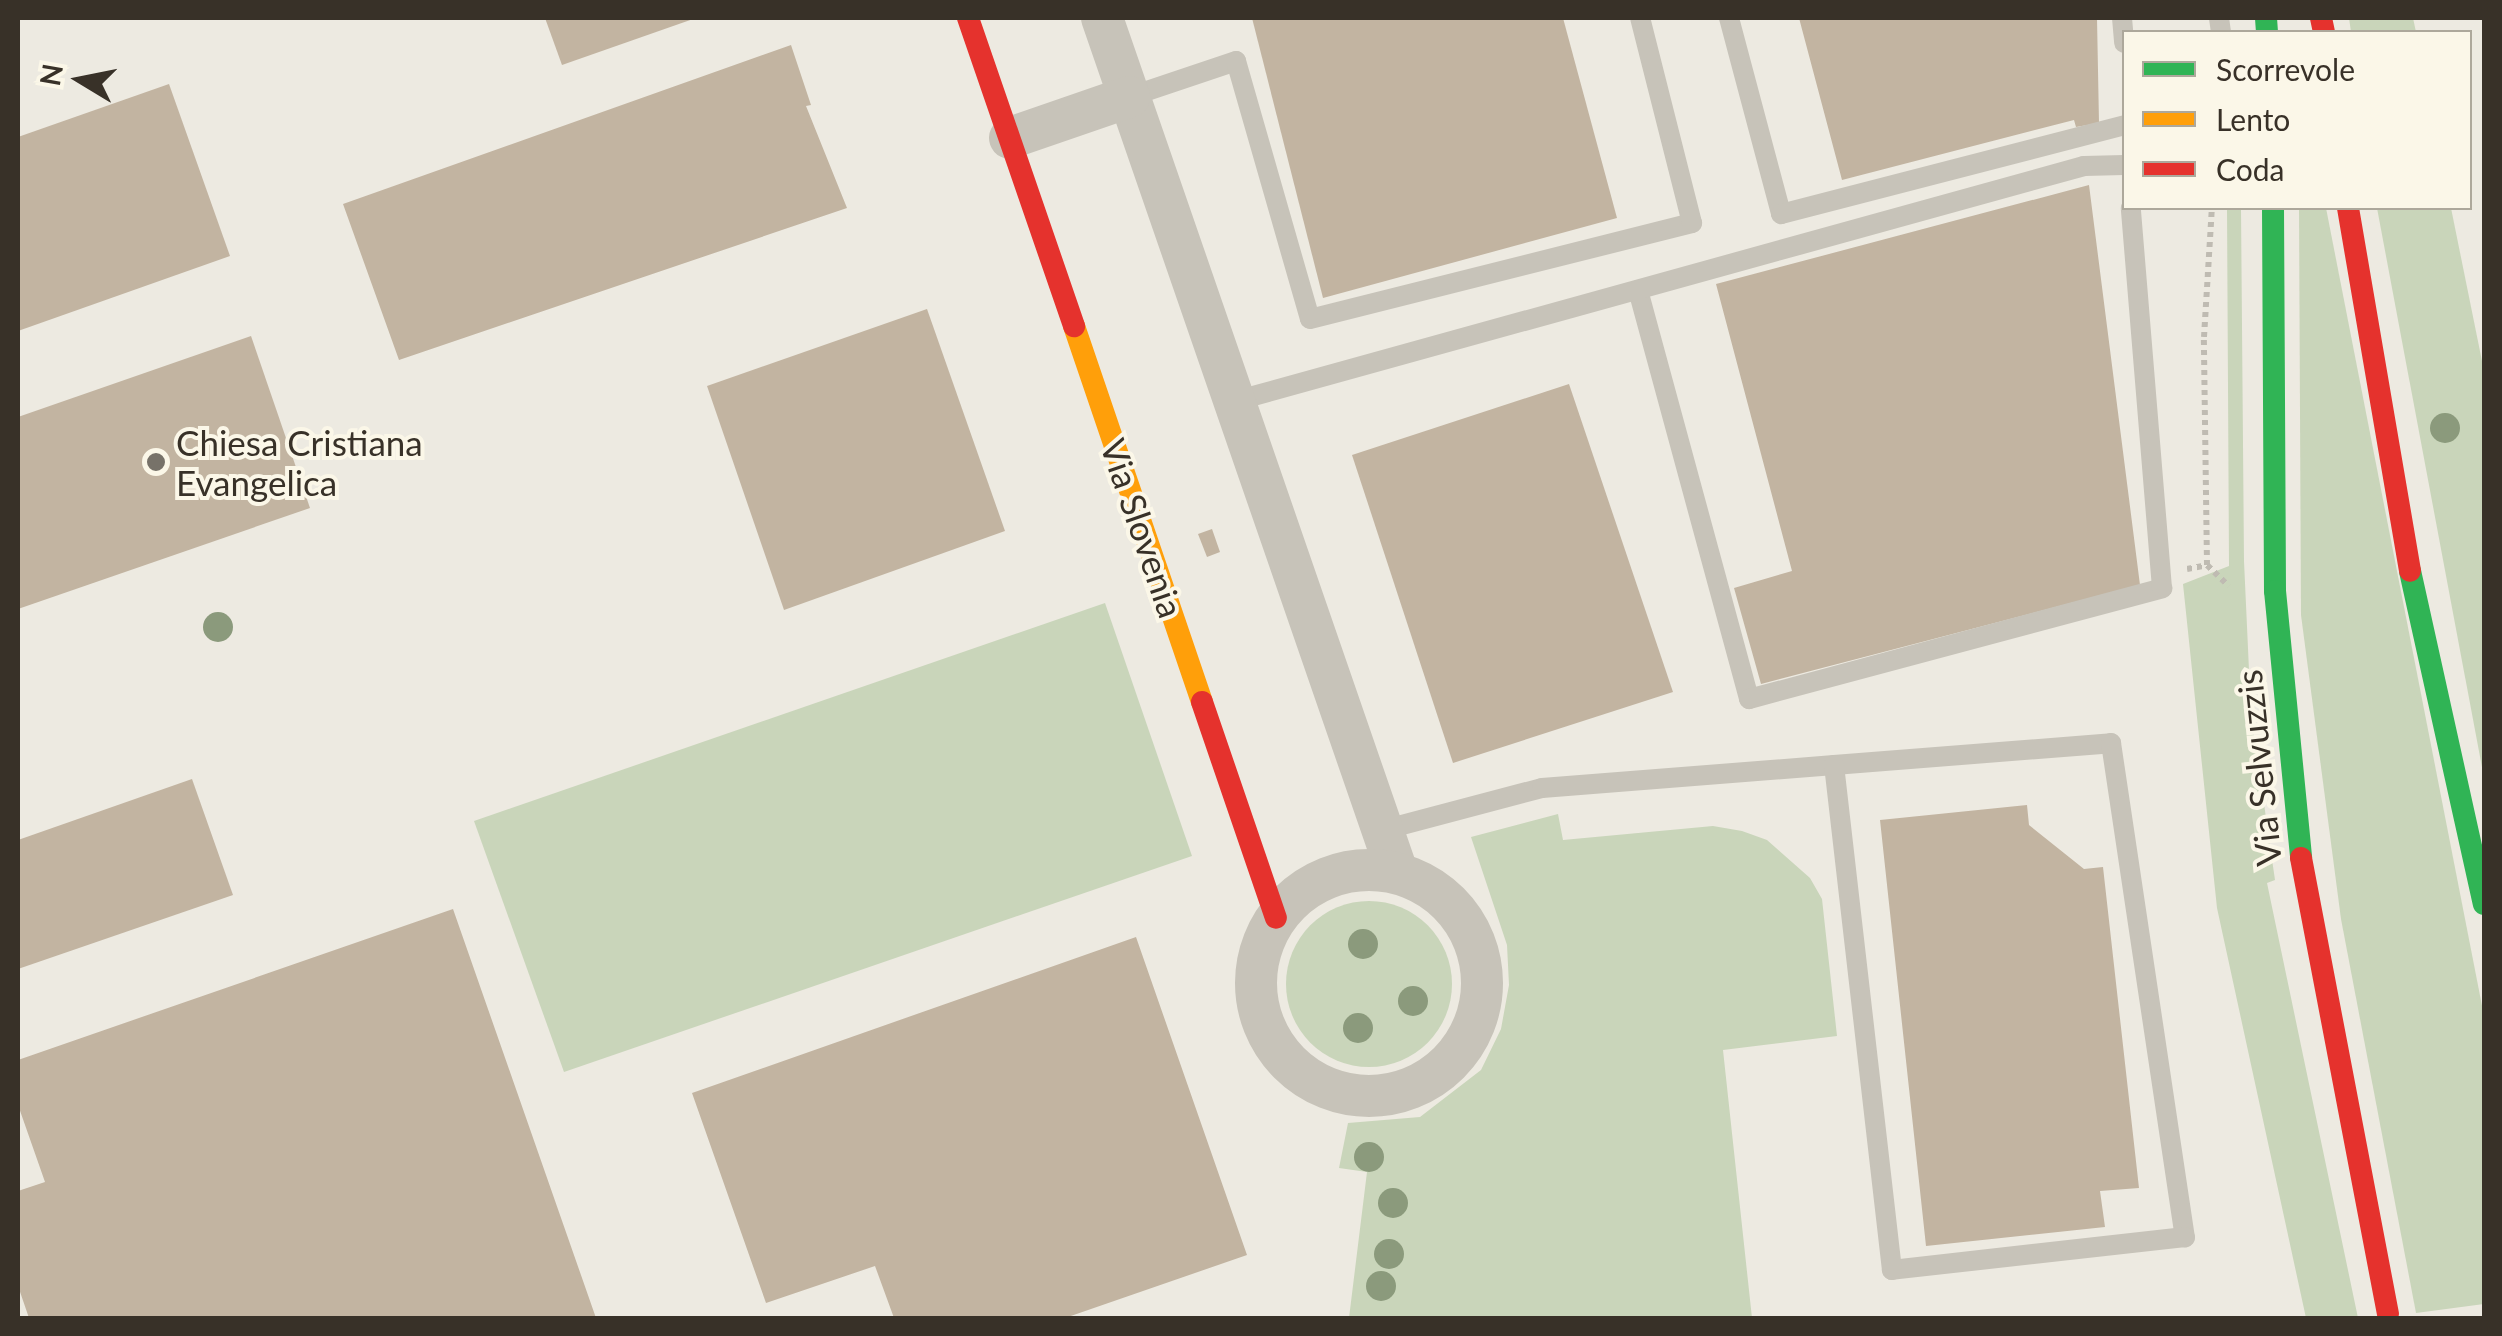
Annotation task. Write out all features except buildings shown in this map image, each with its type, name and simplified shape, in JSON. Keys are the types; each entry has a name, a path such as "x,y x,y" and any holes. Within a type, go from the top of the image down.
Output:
{"main road":[{"name":"Via Slovenia","path":"968,18 1276,918"},
{"name":"Via Selvuzzis","path":"2272,210 2275,591 2286,730 2302,863 2388,1314"},
{"path":"2348,210 2411,576 2484,904"}],"street":[{"path":"1102,18 1397,872"},
{"path":"1010,138 1130,96"},
{"path":"1363,868 1397,872 1432,887 1460,913 1478,948 1483,986 1476,1023 1457,1056 1427,1081 1392,1095 1353,1096 1317,1084 1286,1061 1265,1029 1256,992 1260,953 1276,918 1299,893 1329,876 1363,868"}],"lane":[{"path":"1130,96 1236,61 1310,319 1692,224 1640,18"},
{"path":"1729,18 1781,214 2122,126"},
{"path":"1235,401 2084,166 2122,165"},
{"path":"1638,290 1749,700 2162,588 2131,210"},
{"path":"1383,830 1542,788 1834,765 2111,744 2185,1237 1892,1270 1834,765"}],"path":[{"path":"2183,570 2207,565 2204,337 2212,210"}],"green space":[{"path":"2349,18 2413,18 2416,30 2351,30"},
{"path":"2227,210 2241,210 2244,561 2251,714 2275,880 2267,883 2358,1318 2306,1318 2217,908 2183,584 2229,566"},
{"path":"2299,210 2326,210 2484,1016 2484,1304 2416,1313 2341,919 2301,615"},
{"path":"2377,210 2451,210 2484,371 2484,778"},
{"path":"1105,603 1192,856 564,1072 474,821"},
{"path":"1558,814 1563,840 1713,826 1742,831 1767,840 1810,878 1822,899 1837,1036 1723,1050 1752,1318 1349,1318 1367,1172 1339,1168 1348,1123 1420,1117 1481,1070 1501,1029 1509,985 1507,945 1471,837"},
{"path":"1369,901 1401,907 1428,925 1446,952 1452,984 1446,1016 1428,1043 1401,1061 1369,1067 1337,1061 1310,1043 1292,1016 1286,984 1292,952 1310,925 1337,907"}],"traffic: fast":[{"path":"2266,18 2267,30"},
{"path":"2273,210 2275,591 2301,858"},
{"path":"2410,571 2484,904"}],"traffic: slow":[{"path":"1074,326 1202,702"}],"traffic: jam":[{"path":"968,18 1074,326"},
{"path":"2321,18 2324,30"},
{"path":"2348,210 2410,571"},
{"path":"1202,702 1276,918"},
{"path":"2301,858 2388,1314"}],"place":[{"name":"Chiesa Cristiana Evangelica","path":"156,462"}]}
